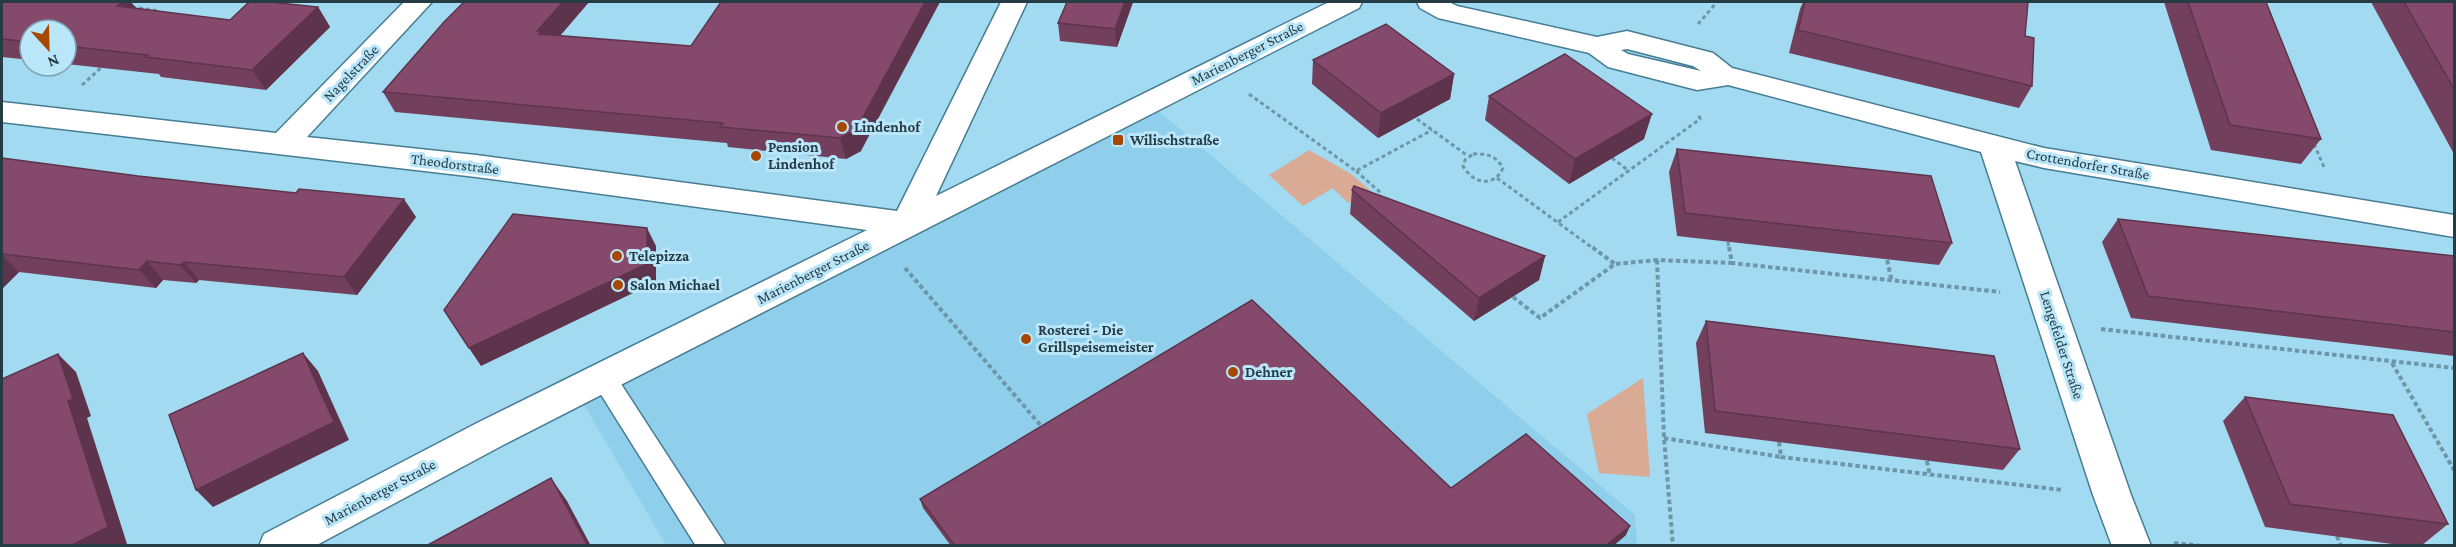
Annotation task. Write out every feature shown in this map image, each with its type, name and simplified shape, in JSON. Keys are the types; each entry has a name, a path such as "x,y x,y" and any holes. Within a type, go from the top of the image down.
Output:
{"street":[{"name":"Nagelstraße","path":"283,144 419,2"},
{"path":"907,224 1014,2"},
{"name":"Marienberger Straße","path":"278,546 603,377 1349,2"},
{"name":"Crottendorfer Straße","path":"1430,2 1448,12 1598,46 1618,61 1697,81 1728,76 2044,158 2454,226"},
{"name":"Theodorstraße","path":"2,112 476,166 907,224"},
{"name":"Lengefelder Straße","path":"1994,145 2112,495 2132,546"}],"lane":[{"path":"603,377 712,546"}],"path":[{"path":"1710,2 1716,3"},
{"path":"130,7 164,12 156,19"},
{"path":"82,85 106,63"},
{"path":"1243,89 1283,122 1303,132 1356,171 1381,193 1382,200 1373,204"},
{"path":"1558,222 1700,119 1699,107"},
{"path":"1417,119 1468,156 1486,154 1498,159 1503,172 1497,178 1482,181 1465,173 1462,164 1468,156"},
{"path":"1356,171 1432,130"},
{"path":"2314,143 2341,208"},
{"path":"1612,158 1629,171"},
{"path":"1497,178 1615,264"},
{"path":"1728,242 1732,263"},
{"path":"1658,260 1664,438 1673,546"},
{"path":"1513,297 1539,318 1615,264 1658,260 1732,263 1892,282 2051,310 2392,362 2454,368"},
{"path":"1887,260 1892,282"},
{"path":"935,303 1048,433"},
{"path":"2392,362 2454,470"},
{"path":"1664,438 1781,457 1930,477 2112,495"},
{"path":"1779,442 1781,457"},
{"path":"1928,461 1930,477"},
{"path":"2337,536 2341,546"}],"shaded area":[{"path":"1148,102 1635,515 1637,545 666,545 576,391"},
{"path":"1309,150 1351,174 1370,190 1348,203 1333,188 1303,206 1269,175"},
{"path":"1643,378 1650,477 1599,473 1587,414"}],"building":[{"path":"2,2 123,2 117,6 230,20 249,2 318,7 252,70 78,47 78,18 18,18 18,41 2,39"},
{"path":"464,2 563,2 537,31 541,31 539,34 691,46 721,2 925,2 856,130 840,138 720,127 723,123 383,92"},
{"path":"1067,2 1125,2 1115,29 1058,23"},
{"path":"1805,2 2028,2 2025,36 2034,38 2032,86 1798,30"},
{"path":"2188,2 2266,2 2321,139 2230,125"},
{"path":"2404,2 2454,2 2454,89"},
{"path":"1386,24 1454,74 1381,113 1313,60"},
{"path":"1565,54 1652,114 1575,159 1489,96"},
{"path":"1677,149 1931,176 1952,243 1685,213"},
{"path":"2,158 296,193 299,189 404,199 344,277 184,262 180,265 147,261 139,270 2,254"},
{"path":"1354,186 1545,256 1479,298 1352,190"},
{"path":"513,214 647,228 647,264 469,348 444,310"},
{"path":"2118,219 2454,256 2454,332 2148,296"},
{"name":"Dehner","path":"1252,300 1451,488 1526,434 1630,526 1605,546 955,546 920,499"},
{"path":"1706,321 1994,356 2020,449 1715,411"},
{"path":"303,353 334,422 196,490 169,415"},
{"path":"58,354 73,399 68,401 108,527 70,546 2,546 2,379"},
{"path":"2245,397 2393,415 2448,524 2290,504"},
{"path":"551,478 588,546 426,546"}],"place":[{"name":"Lindenhof","path":"842,127"},
{"name":"Wilischstraße","path":"1118,140"},
{"name":"Pension Lindenhof","path":"756,156"},
{"name":"Telepizza","path":"617,256"},
{"name":"Salon Michael","path":"618,285"},
{"name":"Rosterei - Die Grillspeisemeister","path":"1026,339"},
{"name":"Dehner","path":"1233,372"}]}
